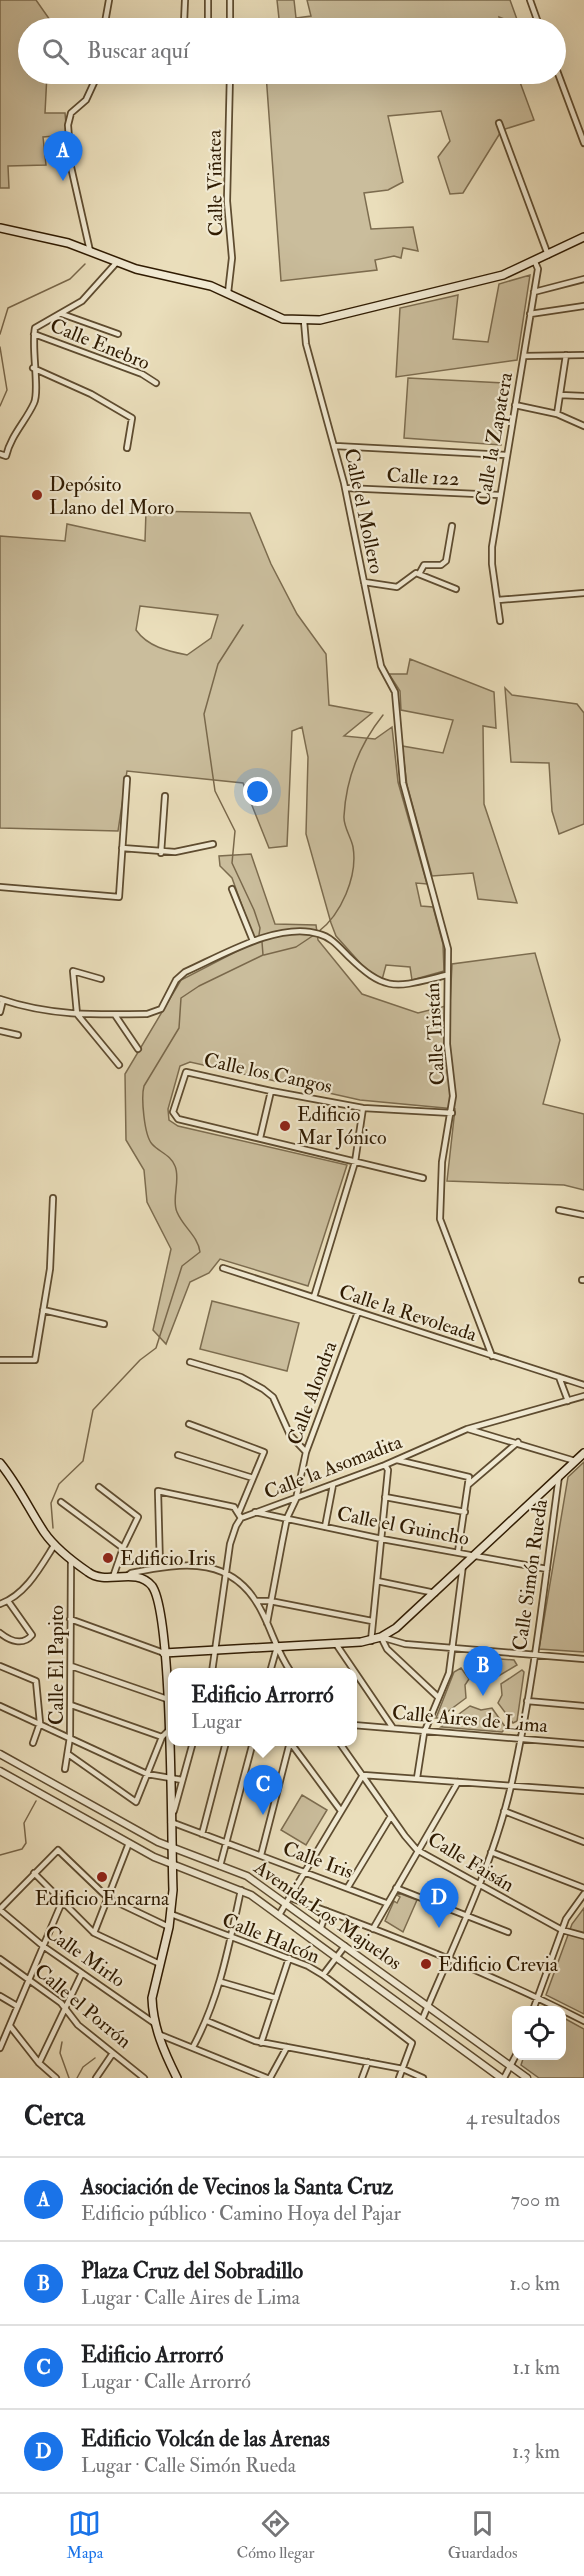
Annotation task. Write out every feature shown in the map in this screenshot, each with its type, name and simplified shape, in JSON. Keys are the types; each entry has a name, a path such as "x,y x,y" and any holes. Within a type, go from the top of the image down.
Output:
{"main road":[{"path":"0,228 90,250 117,262 228,293 269,314 304,321 320,320 503,275 535,262 584,237"},
{"path":"164,1653 336,1644 370,1641 381,1637 396,1628 435,1593 584,1453"},
{"path":"0,1463 22,1491 45,1533 71,1560 94,1576 127,1576 146,1581 154,1589 162,1621 168,1731"},
{"path":"168,1746 172,1848 171,1914 152,1998 154,2023 174,2076"}],"street":[{"path":"106,18 109,0"},
{"path":"184,18 185,0"},
{"path":"207,0 208,18"},
{"path":"230,0 230,18"},
{"path":"530,0 536,18"},
{"path":"90,250 71,167 69,125 71,113 86,100 93,84"},
{"name":"Calle Viñatea","path":"228,293 232,258 227,201 230,84"},
{"path":"561,84 584,143"},
{"path":"500,123 548,255"},
{"path":"3,455 35,401 33,368 35,328 86,298 117,262"},
{"name":"Calle la Zapatera","path":"500,621 492,564 499,495 534,292 537,269 535,262"},
{"path":"534,292 584,279"},
{"path":"530,314 584,306"},
{"path":"62,314 118,334"},
{"name":"Calle el Mollero","path":"304,321 306,344 345,488 381,666 395,692 397,706"},
{"name":"Calle Enebro","path":"34,334 142,374 156,383"},
{"path":"557,414 566,355"},
{"path":"524,356 584,355"},
{"path":"33,368 91,394 132,418 127,448"},
{"path":"560,395 584,396"},
{"path":"515,405 557,414 584,426"},
{"path":"335,446 506,455"},
{"name":"Calle 122","path":"345,488 499,495"},
{"path":"419,574 424,565 441,565 446,561 452,526"},
{"path":"364,582 398,587 412,575 419,574 456,589"},
{"path":"498,600 584,593"},
{"name":"Calle Tristán","path":"397,706 403,783 448,949 446,1036 453,1096 452,1113 442,1162 440,1219 492,1356"},
{"path":"0,888 119,897 127,779"},
{"path":"161,853 165,796"},
{"path":"122,849 161,853 213,844"},
{"path":"232,889 253,941"},
{"path":"0,1012 2,999 48,1012 147,1014 160,1009 176,980 185,972 274,932 317,933 331,939 370,978 381,983 408,984 447,975"},
{"path":"101,979 73,971 77,1014 119,1065"},
{"path":"115,1015 138,1049"},
{"path":"0,1031 18,1035"},
{"name":"Calle los Cangos","path":"260,1138 178,1119 173,1112 186,1072 363,1108 452,1113"},
{"path":"271,1091 260,1138 423,1178"},
{"path":"314,1297 356,1162 363,1108"},
{"path":"0,1360 35,1360 50,1269 53,1198"},
{"path":"559,1210 584,1215"},
{"name":"Calle la Revoleada","path":"223,1268 584,1385"},
{"path":"43,1310 104,1324"},
{"name":"Calle Alondra","path":"267,1623 288,1518 296,1499 306,1452 358,1312"},
{"path":"190,1362 241,1377 263,1389 273,1397 290,1435 306,1452"},
{"path":"559,1377 568,1401"},
{"name":"Calle la Asomadita","path":"241,1518 385,1465 467,1429 584,1396"},
{"path":"189,1424 264,1452 239,1512"},
{"path":"467,1429 518,1442 575,1461"},
{"path":"468,1485 518,1442"},
{"path":"178,1455 254,1478"},
{"path":"396,1460 469,1477 458,1552"},
{"path":"370,1641 388,1470 385,1465"},
{"name":"Calle Simón Rueda","path":"422,2020 479,1884 511,1786 527,1701 560,1476"},
{"path":"325,1527 333,1485"},
{"path":"99,1487 138,1517 123,1548 113,1577"},
{"path":"160,1567 158,1491 234,1507 239,1512 241,1518 233,1534 226,1571 213,1668"},
{"path":"385,1497 465,1512"},
{"path":"61,1502 123,1548"},
{"name":"Calle el Guincho","path":"255,1512 382,1539 547,1569"},
{"path":"0,1604 8,1601 34,1575 55,1544"},
{"name":"Calle El Papito","path":"65,1769 70,1737 71,1705 71,1560"},
{"path":"127,1576 160,1567 188,1565 216,1567 226,1571 256,1601 289,1668"},
{"path":"417,1778 424,1733 449,1673 463,1565"},
{"path":"377,1581 435,1593"},
{"path":"0,1633 7,1639 19,1642 28,1640 32,1635 8,1601"},
{"path":"256,1601 270,1601 372,1621"},
{"path":"70,1619 164,1653"},
{"path":"381,1637 405,1644 584,1659"},
{"path":"381,1637 387,1649 438,1697"},
{"path":"336,1644 352,1668"},
{"path":"271,1668 277,1647"},
{"path":"0,1666 36,1681 40,1723 33,1743"},
{"path":"71,1666 167,1699"},
{"path":"357,1675 393,1728"},
{"path":"527,1701 584,1706"},
{"path":"71,1705 162,1737"},
{"path":"0,1706 147,1774 182,1780"},
{"name":"Calle Aires de Lima","path":"357,1725 424,1733 584,1744"},
{"path":"68,1754 136,1802 162,1737 168,1731"},
{"path":"171,1822 192,1746"},
{"path":"202,1834 225,1746"},
{"path":"220,1866 252,1746"},
{"path":"261,1855 289,1746"},
{"path":"293,1746 341,1811"},
{"name":"Calle Faisán","path":"342,1746 417,1850 562,1930 584,1936"},
{"name":"Avenida Los Majuelos","path":"0,1754 172,1848 247,1876 289,1901 345,1946 527,2078"},
{"name":"Avenida Los Majuelos","path":"0,1771 172,1866 241,1890 279,1915 503,2078"},
{"path":"279,1915 363,1775 584,1791"},
{"path":"373,1929 458,1782"},
{"path":"504,1811 584,1842"},
{"path":"348,1887 391,1816"},
{"name":"Calle Iris","path":"171,1822 386,1903"},
{"path":"94,1933 129,1843"},
{"path":"0,1910 58,1850 108,1898 169,1928"},
{"path":"491,1852 584,1888"},
{"path":"34,1873 94,1933 160,1964"},
{"path":"396,1888 508,1932"},
{"path":"193,2047 207,2021 221,1982 241,1890"},
{"path":"534,2006 562,1930 584,1894"},
{"path":"289,1901 327,1911 447,1959 537,1997 584,2021"},
{"path":"0,2048 62,1902"},
{"name":"Calle Mirlo","path":"0,1910 43,1946 154,2023"},
{"path":"321,1927 327,1911"},
{"name":"Calle Halcón","path":"171,1914 289,1958 323,1975 412,2043 403,2069"},
{"path":"323,1975 345,1946"},
{"path":"261,2043 289,1958"},
{"name":"Calle el Porrón","path":"0,1959 65,2008 78,2025 144,2078"},
{"path":"39,2063 82,1973"},
{"path":"221,1982 276,1998"},
{"path":"0,1996 17,2006"},
{"path":"207,2021 261,2043 403,2069 423,2078"},
{"path":"10,2026 39,2063 56,2078"},
{"path":"158,2034 269,2078 287,2048"},
{"path":"96,2078 113,2053"},
{"path":"503,2078 514,2060"},
{"path":"362,2078 368,2062"},
{"path":"399,2078 403,2069"}],"shaded area":[{"path":"0,0 36,0 49,18 18,18 18,84 46,84 45,113 65,113 67,135 43,137 46,165 8,166 9,188 0,188"},
{"path":"277,0 294,0 296,18 279,18"},
{"path":"307,0 510,0 516,18 296,18 311,16"},
{"path":"267,84 521,84 534,120 502,130 463,193 450,194 438,157 450,141 441,111 388,116 403,182 388,190 364,193 371,229 413,227 418,251 403,248 401,258 394,256 375,260 377,270 281,281"},
{"path":"530,275 517,360 396,377 400,308 458,295 453,339 488,342 499,284"},
{"path":"408,378 504,383 501,445 404,438"},
{"path":"146,511 250,513 271,564 297,614 326,654 329,705 372,713 344,736 375,739 392,727 398,782 427,884 416,883 421,906 433,907 443,944 444,971 412,980 410,967 386,965 382,980 370,974 336,936 306,834 308,757 302,727 292,731 287,846 269,848 243,783 127,771 118,831 0,828 0,536 65,541 67,524 145,541","holes":["140,606 218,615 211,638 187,655 152,644 136,630"]},
{"path":"410,659 494,692 496,728 483,726 484,804 517,903 478,899 473,873 432,876 407,785 402,746 443,753 453,720 401,710 400,691 389,674 407,674"},
{"path":"505,688 512,695 577,704 584,713 584,824 559,834 552,811 549,763 511,762"},
{"path":"251,854 275,924 316,925 318,940 362,994 418,1013 450,1005 452,964 535,953 560,1040 543,1104 584,1114 584,1190 564,1185 447,1181 455,1109 360,1100 190,1062 180,1066 168,1109 169,1120 178,1126 347,1165 308,1286 220,1259 209,1273 190,1282 166,1344 153,1330 171,1249 147,1202 144,1170 126,1140 125,1074 181,980 255,942 232,878 220,866 219,856"},
{"path":"212,1301 299,1323 287,1371 200,1349"},
{"path":"584,1462 584,1652 539,1649 568,1477"},
{"path":"472,1657 514,1660 517,1665 497,1677 486,1671 476,1673 469,1662"},
{"path":"461,1668 469,1679 465,1685 466,1698 436,1718 454,1672"},
{"path":"522,1670 524,1672 517,1721 513,1723 498,1703 502,1695 501,1684"},
{"path":"470,1706 481,1710 492,1708 506,1728 502,1732 441,1727"},
{"path":"302,1795 327,1810 306,1845 281,1830"},
{"path":"401,1894 417,1900 403,1932 385,1921 394,1901 397,1903 400,1897 397,1895"},
{"path":"584,1908 584,2014 546,1995 572,1924"},
{"path":"566,2019 584,2029 584,2078 539,2078 521,2065 523,2060 566,2060"}],"waterway":[{"path":"0,334 8,308 70,279 85,264"},
{"path":"0,347 7,390 0,406"},
{"path":"243,625 218,664 204,714 215,791 235,831 232,863 254,910 260,928 259,935"},
{"path":"318,932 334,916 350,882 354,858 353,847 344,820 345,802 351,775 361,750 383,715"},
{"path":"264,955 296,947 314,935"},
{"path":"53,1528 51,1503 59,1484 83,1461 93,1410 140,1360 156,1348 182,1266 200,1252 199,1246 175,1207 177,1177 175,1166 171,1159 149,1139 143,1107 144,1086 179,1028 181,998 199,986 263,955 262,942"},
{"path":"0,1855 22,1849 26,1843 24,1823 36,1801"},
{"path":"62,2042 60,2053 69,2078"},
{"path":"77,2078 83,2067 95,2058"}],"place":[{"name":"Asociación de Vecinos la Santa Cruz","path":"63,181"},
{"name":"Depósito Llano del Moro","path":"37,495"},
{"name":"Edificio Mar Jónico","path":"285,1126"},
{"name":"Edificio Iris","path":"108,1558"},
{"name":"Plaza Cruz del Sobradillo","path":"483,1696"},
{"name":"Edificio Arrorró","path":"263,1815"},
{"name":"Edificio Encarna","path":"102,1877"},
{"name":"Edificio Volcán de las Arenas","path":"439,1928"},
{"name":"Edificio Crevia","path":"426,1964"}]}
